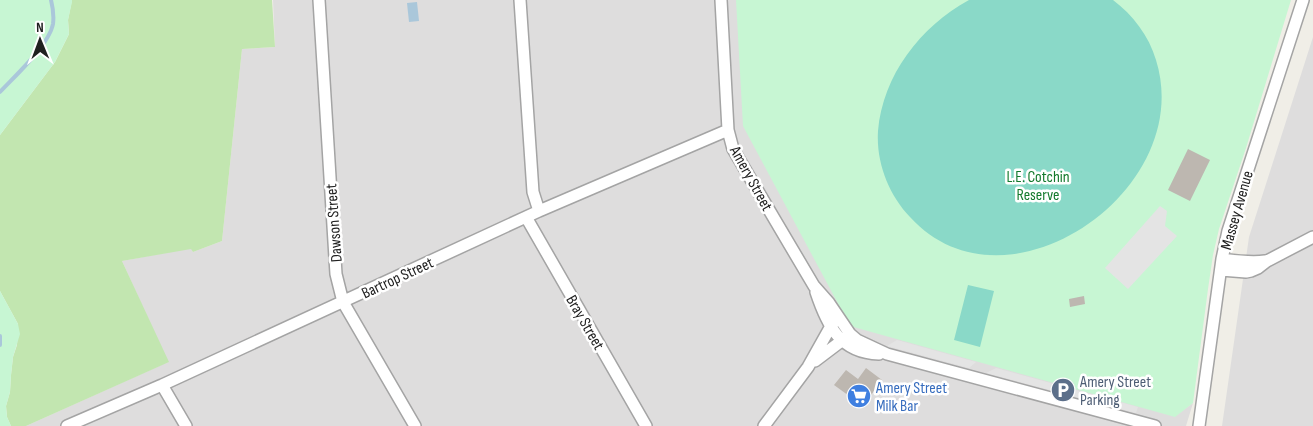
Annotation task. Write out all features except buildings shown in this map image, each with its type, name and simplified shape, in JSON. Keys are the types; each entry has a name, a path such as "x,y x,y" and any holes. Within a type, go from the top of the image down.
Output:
{"street":[{"name":"Dawson Street","path":"319,0 336,274 343,302 415,426"},
{"path":"520,0 532,192 539,211"},
{"name":"Amery Street","path":"722,0 728,130 733,149 814,286 830,304 834,322 845,337 857,340 887,354 1155,426"},
{"name":"Massey Avenue","path":"1199,426 1222,258 1228,231 1303,0"},
{"name":"Bartrop Street","path":"67,426 343,302 539,211 728,130"},
{"name":"Bray Street","path":"526,217 646,426"},
{"path":"1221,270 1246,272 1258,268 1267,261 1313,237"},
{"path":"1222,258 1254,263 1267,261"},
{"path":"764,426 808,367 834,322"},
{"path":"808,367 845,337"},
{"path":"162,384 186,426"}],"shaded area":[{"path":"273,0 741,0 1175,416 1193,403 1186,426 26,426 168,362 122,261 191,248 193,252 222,241 242,49 275,47"},
{"path":"417,2 419,21 409,22 407,3"},
{"path":"1313,37 1313,426 1222,426 1249,237"},
{"path":"1160,206 1167,211 1165,226 1177,236 1128,289 1105,268"},
{"path":"897,340 976,362 969,368 887,346"},
{"name":"Amery Street Parking","path":"996,368 1138,407 1136,413 986,373"}],"green space":[{"path":"0,0 72,0 72,2 68,20 69,34 55,62 0,135"},
{"path":"72,0 272,0 275,47 242,49 222,241 193,252 191,249 122,261 169,362 26,426 11,426 7,417 6,406 10,392 13,357 17,345 18,324 0,291 0,135 55,62 69,34 68,20"},
{"name":"L.E. Cotchin Reserve","path":"736,0 1291,0 1219,229 1213,255 1193,403 1175,417 850,326 743,126"},
{"path":"969,0 1113,0 1127,12 1145,34 1156,60 1161,109 1148,155 1121,195 1084,227 1040,248 994,255 950,246 910,217 896,199 885,178 879,155 878,131 881,110 887,91 896,72 920,39 951,11"},
{"path":"968,285 994,291 980,347 954,340"},
{"path":"0,291 18,324 20,334 13,357 10,392 6,406 7,417 11,426 0,426"}],"waterway":[{"path":"0,92 31,60 50,32 53,24 51,0"},
{"path":"0,336 0,345"}],"place":[{"name":"Amery Street Parking","path":"1063,390"},
{"name":"Amery Street Milk Bar","path":"859,396"}]}
